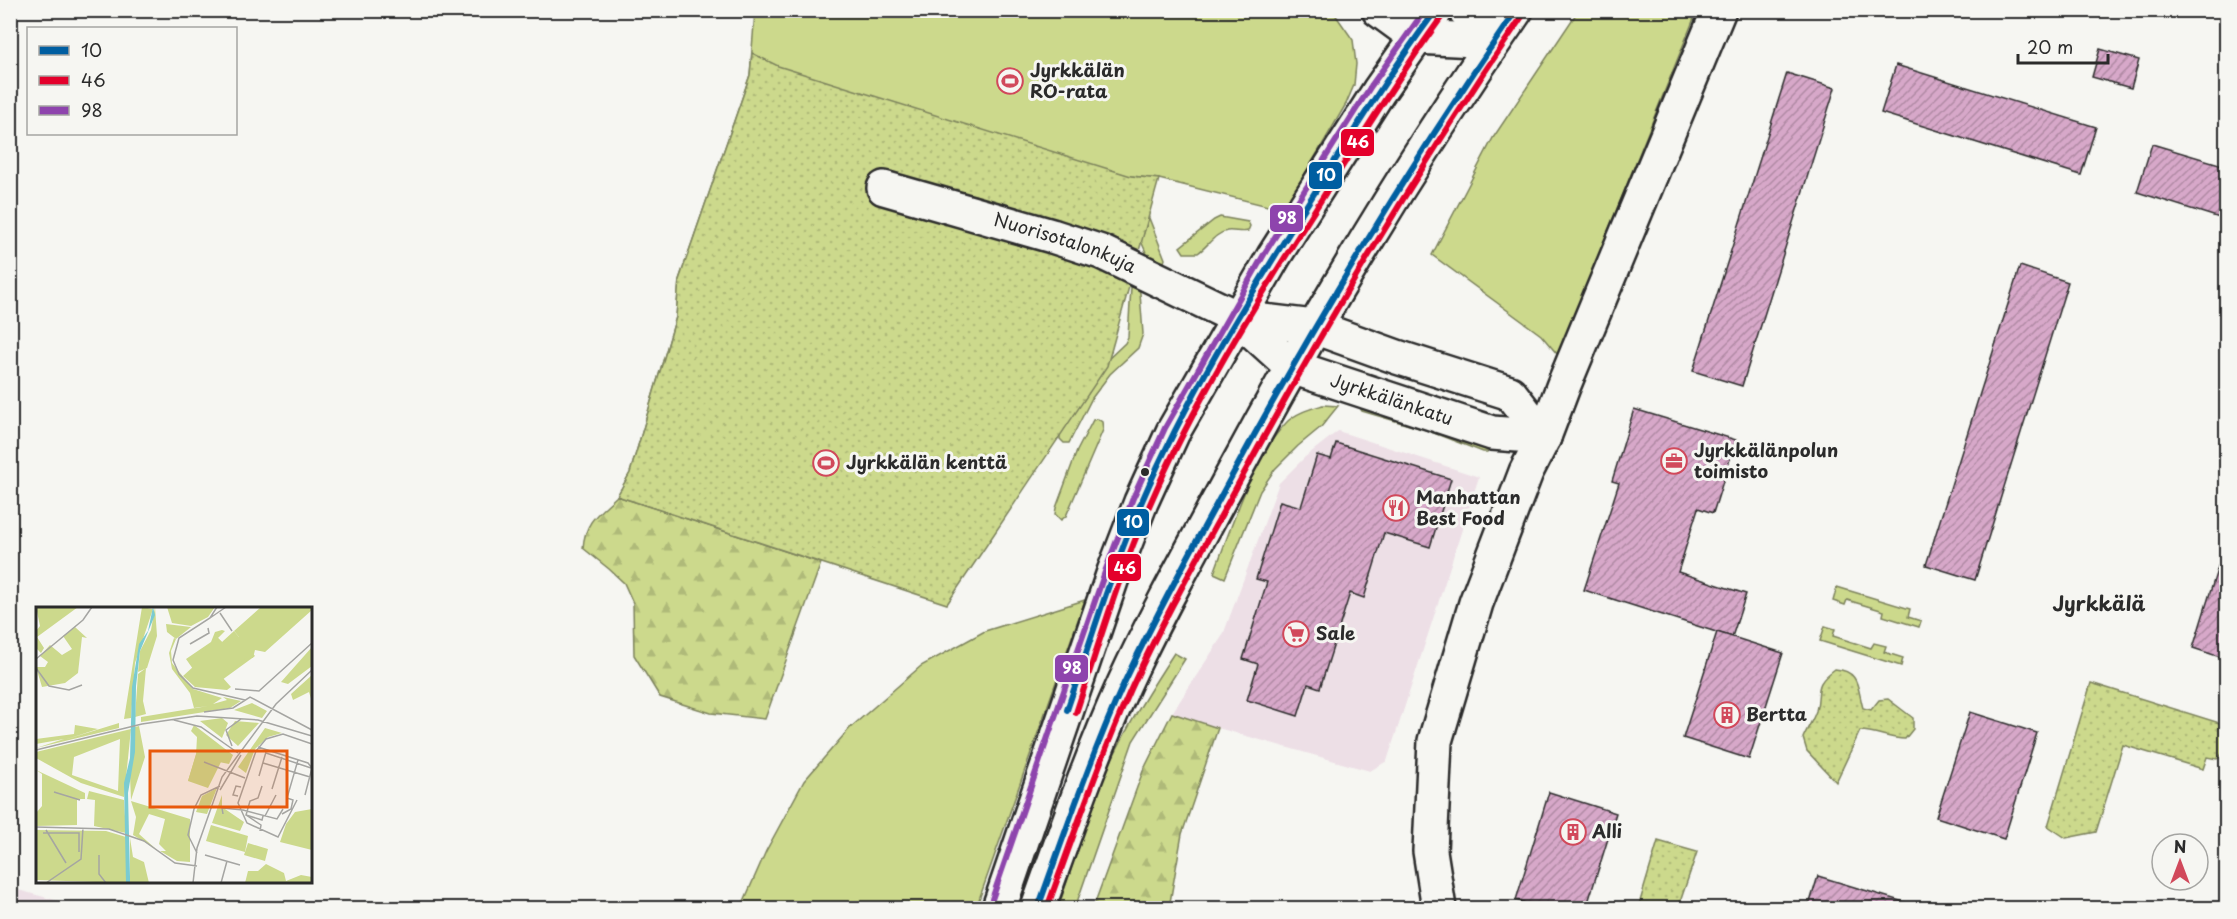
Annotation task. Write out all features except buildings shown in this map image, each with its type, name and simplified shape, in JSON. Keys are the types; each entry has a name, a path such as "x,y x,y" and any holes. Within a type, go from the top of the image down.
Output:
{"main road":[{"path":"1379,10 1416,37 1494,41"},
{"path":"999,909 1114,572 1141,502 1173,432 1238,318 1338,154 1436,10"},
{"path":"1465,10 1494,41"},
{"path":"1038,909 1091,762 1125,682 1202,531 1314,327 1459,92 1516,10"},
{"path":"1439,909 1430,851 1435,741 1479,596 1526,472 1544,437 1719,10"},
{"name":"Nuorisotalonkuja","path":"884,188 1101,252 1238,318"},
{"path":"1238,318 1314,327 1396,357 1510,393 1544,437"},
{"name":"Jyrkkälänkatu","path":"1238,318 1292,367 1492,433 1544,437"}],"shaded area":[{"path":"1338,431 1479,477 1387,761 1370,771 1172,713 1223,635 1279,483 1305,457"},
{"path":"11,888 84,908 11,908"}],"green space":[{"path":"1332,10 1353,40 1356,64 1354,85 1346,104 1284,210 1159,179 1131,176 829,344 617,496 630,473 676,317 679,280 750,75 755,11"},
{"path":"1578,11 1697,11 1558,355 1541,335 1432,255 1493,138"},
{"path":"752,53 778,66 1131,176 1159,179 1107,366 947,604 617,496 630,473 676,317 679,280 750,75"},
{"path":"1220,217 1248,222 1250,226 1248,231 1223,232 1198,253 1184,253 1180,247"},
{"path":"1149,218 1165,259 1164,262 1148,257 1141,241"},
{"path":"1131,287 1138,287 1140,293 1143,334 1138,348 1110,374 1092,398 1069,443 1064,443 1060,439 1060,434 1105,362 1125,343 1128,337"},
{"path":"1323,405 1338,406 1321,427 1275,469 1260,491 1225,578 1214,573 1244,494 1263,454 1274,437 1294,417"},
{"path":"1358,405 1489,449 1483,452 1426,430 1362,411"},
{"path":"1098,419 1102,422 1103,430 1066,516 1061,520 1055,514 1056,508 1077,451 1093,420"},
{"path":"617,496 821,563 765,719 711,713 660,697 634,655 633,603 624,583 583,548 586,531 590,524 598,513"},
{"path":"1837,587 1910,609 1908,617 1921,621 1919,627 1883,616 1884,611 1847,600 1845,605 1833,601"},
{"path":"1085,600 976,908 741,908 766,851 804,781 850,728 921,666 985,631"},
{"path":"1825,626 1835,629 1833,636 1871,648 1874,643 1886,646 1884,652 1903,658 1901,666 1820,641"},
{"path":"1174,653 1185,659 1133,741 1075,908 1058,908 1106,772 1136,714"},
{"path":"1835,669 1849,673 1856,681 1863,708 1871,710 1879,700 1888,699 1913,718 1913,729 1905,739 1860,731 1836,782 1807,751 1803,738 1816,711 1820,684"},
{"path":"2091,683 2226,725 2226,744 2224,752 2217,759 2207,757 2203,769 2123,745 2096,832 2066,838 2048,826"},
{"path":"1172,713 1218,728 1182,834 1169,908 1093,908 1143,771"},
{"path":"1658,841 1697,852 1678,908 1638,908"}],"transit line":[{"name":"98","path":"990,905 1106,569 1133,498 1165,428 1266,251 1371,86 1425,10"},
{"name":"10","path":"1067,710 1121,552 1177,426 1238,317 1303,211 1384,84 1436,10"},
{"name":"10","path":"1038,908 1100,738 1161,607 1261,422 1330,302 1402,184 1516,10"},
{"name":"46","path":"1076,713 1129,556 1185,429 1246,321 1289,251 1376,114 1443,15"},
{"name":"46","path":"1047,908 1119,716 1181,589 1268,429 1373,249 1446,131 1523,15"}],"place":[{"name":"Jyrkkälän RO-rata","path":"1010,81"},
{"name":"Jyrkkälänpolun toimisto","path":"1674,461"},
{"name":"Jyrkkälän kenttä","path":"826,463"},
{"name":"Manhattan Best Food","path":"1396,508"},
{"name":"Sale","path":"1296,634"},
{"name":"Bertta","path":"1727,715"},
{"name":"Alli","path":"1573,832"}],"district":[{"name":"Jyrkkälä","path":"2099,604"}]}
